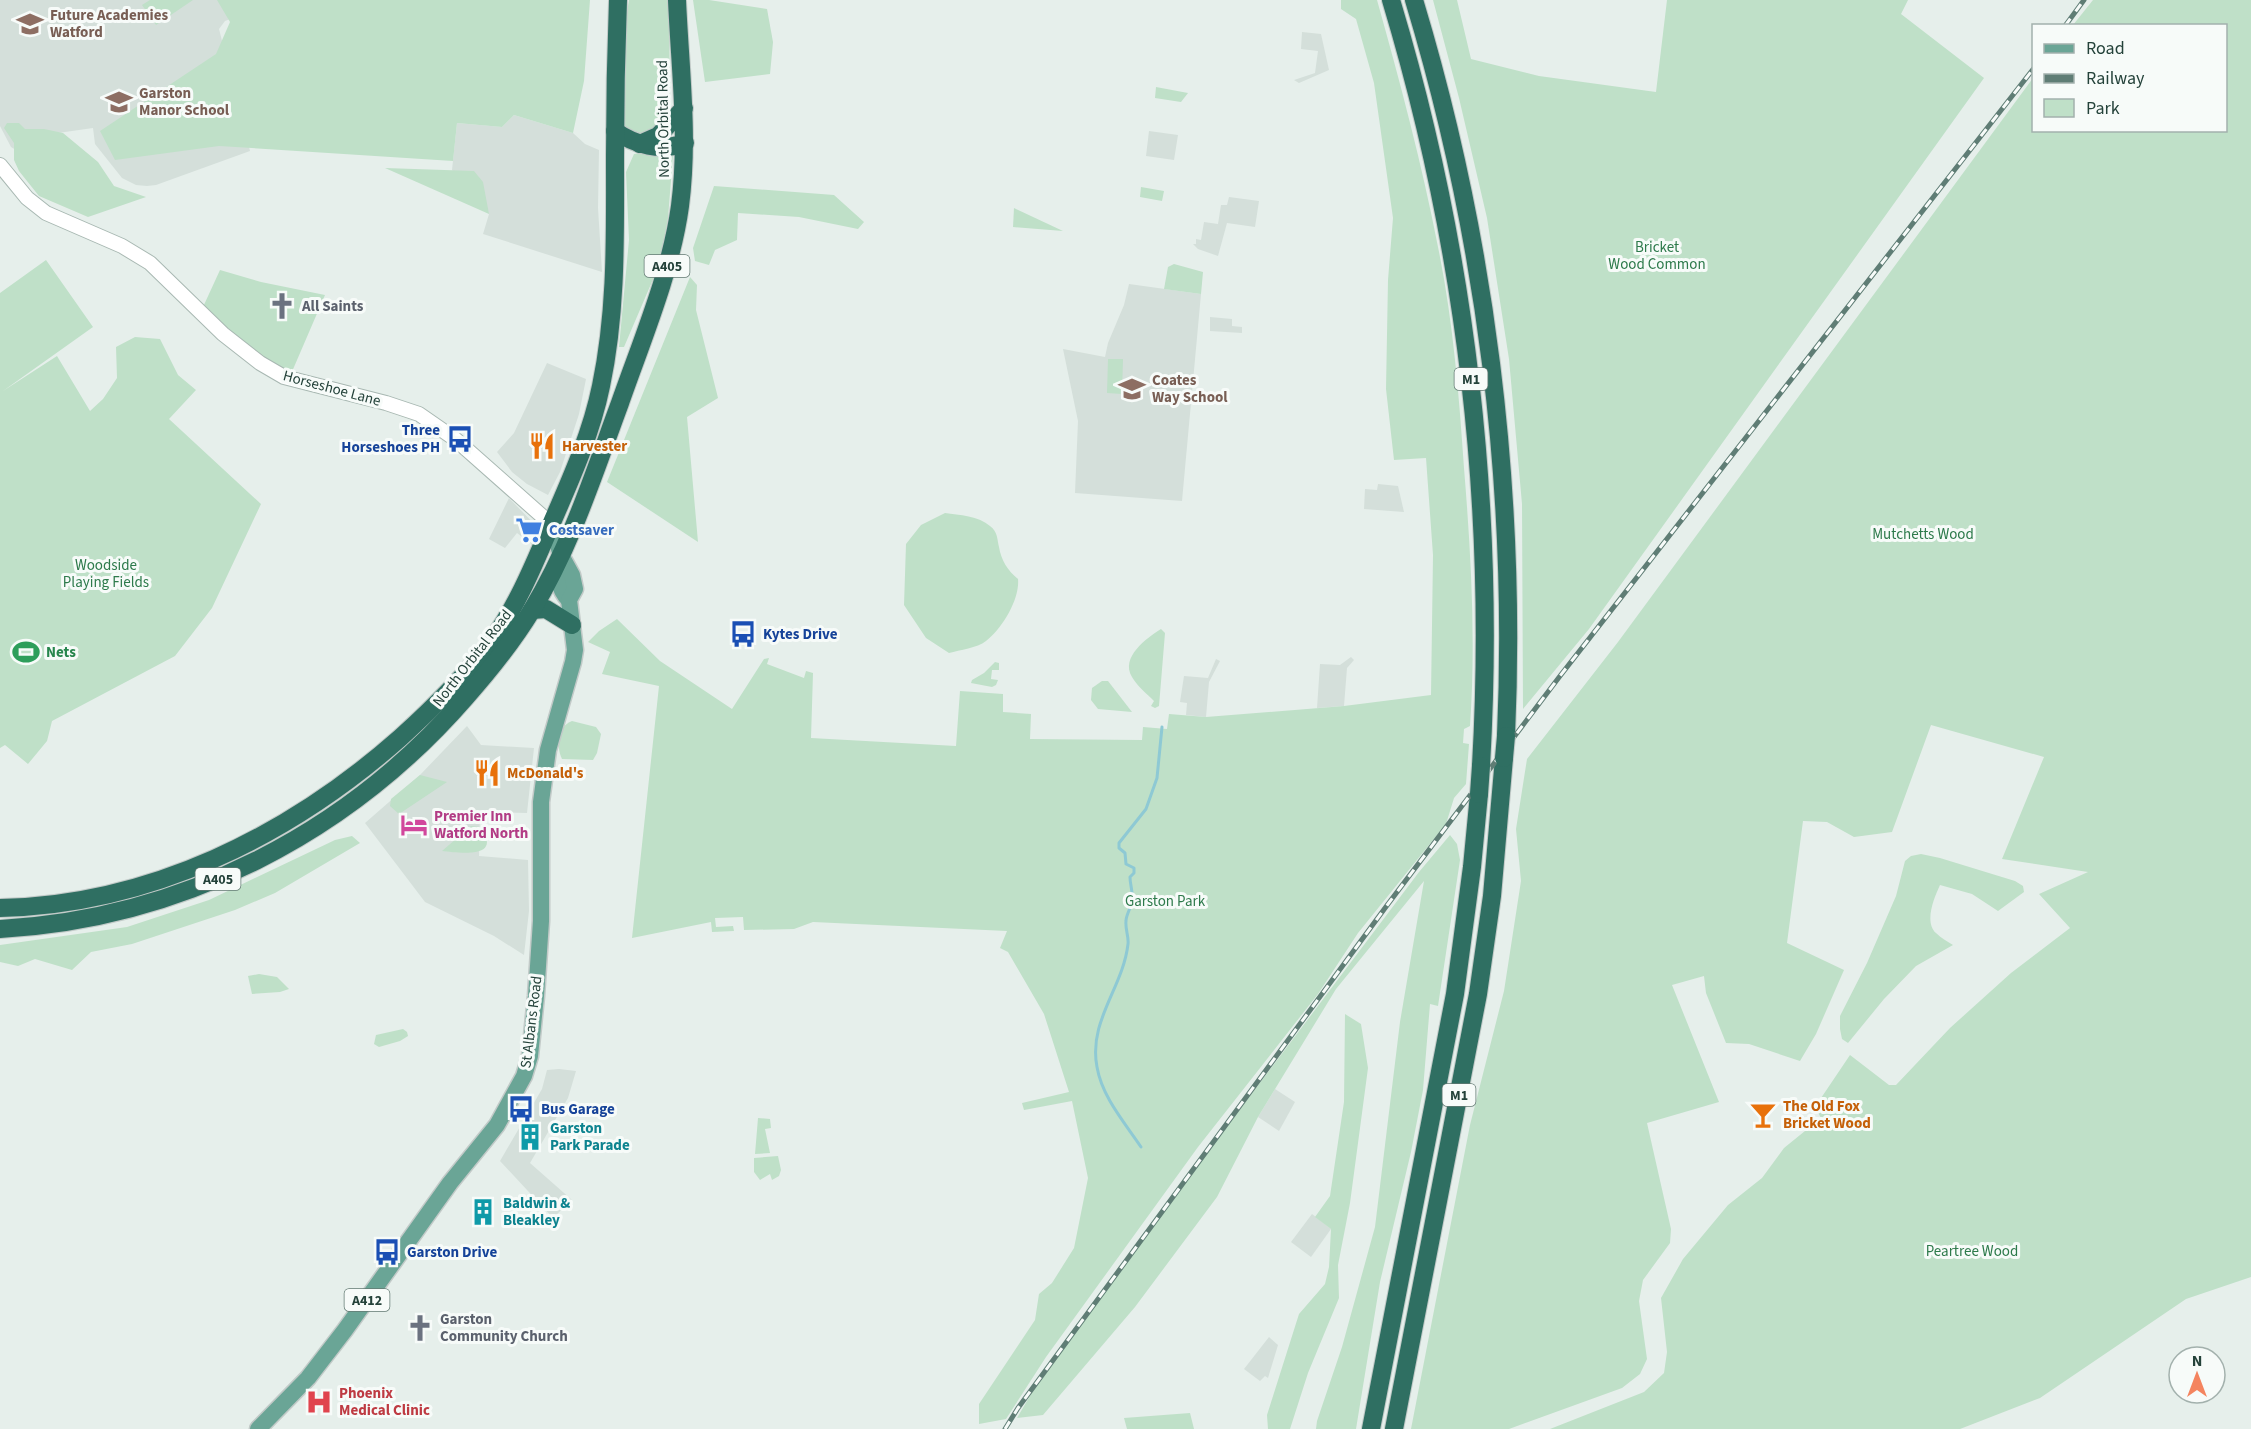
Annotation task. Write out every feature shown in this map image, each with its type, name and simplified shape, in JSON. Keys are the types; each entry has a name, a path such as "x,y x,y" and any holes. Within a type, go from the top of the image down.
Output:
{"highway":[{"name":"North Orbital Road","path":"0,908 53,904 106,895 162,879 237,849 297,816 359,772 443,698 490,644 521,592 552,524 592,423 609,344 614,302 618,0"},
{"name":"North Orbital Road","path":"0,928 64,923 127,910 162,900 246,867 345,809 387,776 436,729 498,658 532,610 561,555 598,461 666,267 680,210 685,143 677,0"},
{"name":"M1","path":"1371,1429 1455,994 1479,794 1485,659 1485,581 1480,481 1469,364 1455,267 1436,172 1413,76 1391,0"},
{"name":"M1","path":"1394,1429 1478,994 1492,896 1506,736 1508,611 1505,510 1497,410 1485,312 1447,118 1414,0"},
{"path":"640,144 658,136 684,108"},
{"path":"615,131 630,141 657,147 685,143"},
{"path":"552,524 569,508 585,468 598,461"},
{"path":"521,592 535,584 541,574 561,555"},
{"path":"532,610 546,609 572,625"}],"main road":[{"name":"St Albans Road","path":"258,1429 308,1378 345,1330 457,1175 497,1125 524,1076 531,1050 541,921 541,802 548,750 575,650 569,600 575,590 572,575 561,555 552,524"}],"street":[{"name":"Horseshoe Lane","path":"0,165 27,198 46,213 122,246 150,262 223,334 260,363 284,377 386,403 419,414 455,439 552,524"}],"shaded area":[{"name":"Garston Manor School","path":"0,0 280,0 225,21 219,29 250,151 156,185 147,186 136,185 122,178 95,144 93,128 58,133 16,150 11,147 0,126"},
{"path":"1302,32 1321,34 1329,70 1299,83 1294,80 1315,73 1318,51 1301,49"},
{"path":"514,115 573,133 585,144 599,150 598,208 602,272 483,234 489,214 452,170 457,123 502,127"},
{"path":"1149,131 1178,135 1174,160 1146,156"},
{"path":"1229,197 1259,201 1255,227 1227,223 1218,256 1198,249 1193,244 1196,244 1196,239 1201,240 1204,222 1218,224 1221,205 1227,205"},
{"name":"Coates Way School","path":"1129,284 1201,294 1182,501 1075,493 1078,421 1063,349 1105,357 1108,343 1124,305"},
{"path":"1210,317 1232,319 1232,326 1242,327 1242,333 1210,331"},
{"path":"547,363 586,379 579,414 560,472 548,495 527,484 512,472 497,452 514,433"},
{"path":"1378,484 1398,486 1404,512 1364,509 1365,489 1377,490"},
{"path":"509,498 541,531 533,545 517,533 505,548 489,539"},
{"path":"1351,657 1354,660 1347,668 1344,706 1317,708 1320,664 1340,665"},
{"path":"1216,659 1220,661 1209,682 1206,717 1186,715 1187,703 1180,702 1184,676 1208,678"},
{"path":"467,726 481,745 534,748 527,813 480,812 479,856 528,860 529,911 524,955 494,936 425,902 365,823 420,775"},
{"path":"547,1070 576,1071 568,1098 530,1163 572,1200 553,1218 500,1161 542,1089"},
{"path":"1275,1089 1295,1102 1279,1131 1258,1117"},
{"path":"1312,1214 1331,1229 1311,1257 1291,1242"},
{"path":"1269,1337 1278,1345 1268,1378 1265,1376 1260,1381 1244,1369"}],"green space":[{"path":"150,0 193,0 156,25 142,5"},
{"path":"217,0 590,0 584,81 573,133 514,115 502,127 457,123 453,161 219,146 115,160 100,131 216,54 230,22"},
{"path":"629,0 669,0 670,110 664,123 640,137 623,128 622,42"},
{"path":"693,0 709,0 767,9 773,42 770,74 705,82"},
{"name":"Garston Park","path":"1341,0 1377,0 1418,154 1448,302 1460,413 1472,597 1472,694 1470,726 1464,729 1463,743 1469,744 1466,784 1454,798 1446,824 1358,933 1318,994 1198,1147 1046,1357 1006,1419 979,1424 979,1404 1035,1320 1039,1294 1052,1283 1074,1248 1088,1178 1072,1101 1024,1110 1022,1103 1069,1092 1044,1014 1008,952 1000,948 1007,931 813,922 794,929 744,930 743,917 715,918 716,927 733,926 734,931 712,932 711,922 632,938 659,686 602,674 610,652 588,642 617,619 660,661 732,709 764,659 769,658 767,664 804,678 806,671 813,673 811,738 956,746 960,691 1003,694 1003,712 1031,714 1030,739 1142,740 1143,727 1167,729 1169,714 1206,717 1344,706 1431,695 1433,555 1426,458 1394,460 1386,389 1388,280 1393,218 1374,83 1356,19 1341,9"},
{"name":"Bricket Wood Common","path":"1433,0 1457,0 1471,59 1539,76 1656,92 1667,0 1908,0 1901,14 1984,78 1589,629 1523,709 1522,504 1509,359 1487,218"},
{"path":"2093,0 2251,0 2251,1277 2186,1299 2040,1398 1960,1429 1550,1429 1644,1392 1664,1373 1667,1352 1661,1298 1683,1259 1728,1205 1762,1178 1784,1148 1821,1118 1815,1107 1850,1055 1889,1085 1896,1085 1950,1028 2011,973 2070,928 2039,894 2088,872 2002,859 2044,757 1931,725 1892,832 1854,837 1827,822 1803,821 1787,943 1844,970 1816,1034 1800,1061 1749,1044 1726,1043 1706,993 1704,976 1672,985 1719,1102 1647,1123 1671,1229 1670,1243 1643,1280 1639,1301 1647,1359 1640,1374 1622,1388 1509,1429 1411,1429 1470,1125 1504,991 1521,881 1516,829 1527,759 1618,642 2032,79 2032,132 2227,132 2227,24 2074,24"},
{"path":"1156,87 1188,93 1181,102 1155,98"},
{"path":"7,123 19,123 25,129 44,129 63,133 98,162 114,186 146,197 88,217 39,196 19,171 14,160 14,143 4,128"},
{"path":"656,151 673,155 668,218 660,263 624,347 619,347 629,240 626,172 634,154"},
{"path":"385,168 474,171 483,182 489,214"},
{"path":"714,186 834,195 864,222 858,229 799,217 738,213 737,240 715,250 709,265 695,261 693,248"},
{"path":"1141,187 1164,191 1162,201 1140,197"},
{"path":"1014,208 1063,231 1013,227"},
{"name":"Woodside Playing Fields","path":"46,260 93,327 3,391 57,356 90,411 103,399 117,378 116,347 135,337 160,339 178,375 196,390 169,419 261,504 212,608 175,656 52,721 47,741 28,764 5,745 0,748 0,293"},
{"path":"1174,264 1203,272 1201,294 1164,289 1168,267"},
{"path":"220,270 261,282 325,295 291,374 245,343 203,307"},
{"path":"690,277 697,285 696,310 718,398 687,417 698,542 607,482"},
{"path":"1108,359 1123,359 1122,394 1107,393"},
{"path":"945,513 975,518 993,528 1003,561 1018,579 1016,595 1009,613 992,636 978,645 949,653 926,638 904,605 906,544 921,525"},
{"path":"1161,629 1165,633 1159,706 1155,708 1151,706 1154,701 1139,687 1129,670 1132,655 1149,637"},
{"path":"995,662 999,663 999,670 992,670 991,679 998,680 996,685 992,687 971,683 972,680 984,673"},
{"path":"1102,681 1108,681 1132,712 1098,709 1091,700 1092,688"},
{"path":"572,721 596,727 601,734 593,760 562,759 559,737 563,728"},
{"path":"420,775 447,782 399,814 390,806 391,799"},
{"path":"471,826 480,827 486,837 487,845 483,849 468,853 442,851"},
{"path":"1450,835 1457,844 1460,860 1438,1006 1430,1004 1423,1090 1411,1152 1380,1282 1356,1429 1316,1429 1342,1347 1375,1227 1400,1022 1424,881 1336,989 1258,1117 1217,1197 1135,1307 1043,1415 1017,1418 1034,1389 1213,1145 1419,872"},
{"path":"352,836 360,843 275,893 235,910 132,944 91,952 72,970 35,959 18,966 0,962 0,945 127,927 209,900 335,840"},
{"path":"1921,854 2015,881 2023,886 2024,892 1998,911 1972,894 1940,885 1931,910 1932,928 1953,945 1916,966 1884,999 1848,1043 1842,1039 1840,1016 1867,963 1896,896 1905,861 1911,856"},
{"path":"259,974 277,977 289,989 252,994 248,976"},
{"path":"1345,1014 1361,1024 1368,1068 1350,1203 1338,1265 1339,1298 1308,1373 1290,1429 1268,1429 1267,1415 1299,1314 1325,1284 1329,1267 1331,1229 1315,1217 1330,1196 1344,1102"},
{"path":"403,1029 408,1036 400,1041 379,1047 374,1044 376,1035"},
{"path":"758,1118 770,1119 771,1128 765,1129 770,1153 755,1154"},
{"path":"778,1156 781,1170 779,1176 772,1180 770,1174 760,1180 754,1172 754,1158"},
{"path":"1190,1413 1194,1429 1127,1429 1124,1418"}],"waterway":[{"path":"1141,1147 1104,1089 1097,1067 1096,1050 1097,1035 1120,975 1128,944 1126,921 1132,902 1130,877 1134,873 1134,868 1126,864 1125,853 1119,848 1119,843 1146,809 1157,778 1162,727"}],"railway":[{"path":"2066,24 2084,0"},
{"path":"1005,1429 1018,1408 1388,904 1560,676 2032,71"}],"place":[{"name":"Future Academies Watford","path":"30,24"},
{"name":"Garston Manor School","path":"119,102"},
{"name":"All Saints","path":"282,306"},
{"name":"Coates Way School","path":"1132,389"},
{"name":"Three Horseshoes PH","path":"460,439"},
{"name":"Harvester","path":"542,446"},
{"name":"Costsaver","path":"529,530"},
{"name":"Kytes Drive","path":"743,634"},
{"name":"Nets","path":"26,652"},
{"name":"McDonald's","path":"487,773"},
{"name":"Premier Inn Watford North","path":"414,825"},
{"name":"Bus Garage","path":"521,1109"},
{"name":"The Old Fox Bricket Wood","path":"1763,1115"},
{"name":"Garston Park Parade","path":"530,1137"},
{"name":"Baldwin & Bleakley","path":"483,1212"},
{"name":"Garston Drive","path":"387,1252"},
{"name":"Garston Community Church","path":"420,1328"},
{"name":"Phoenix Medical Clinic","path":"319,1402"}],"park label":[{"name":"Mutchetts Wood","path":"1923,534"},
{"name":"Peartree Wood","path":"1972,1251"}]}
